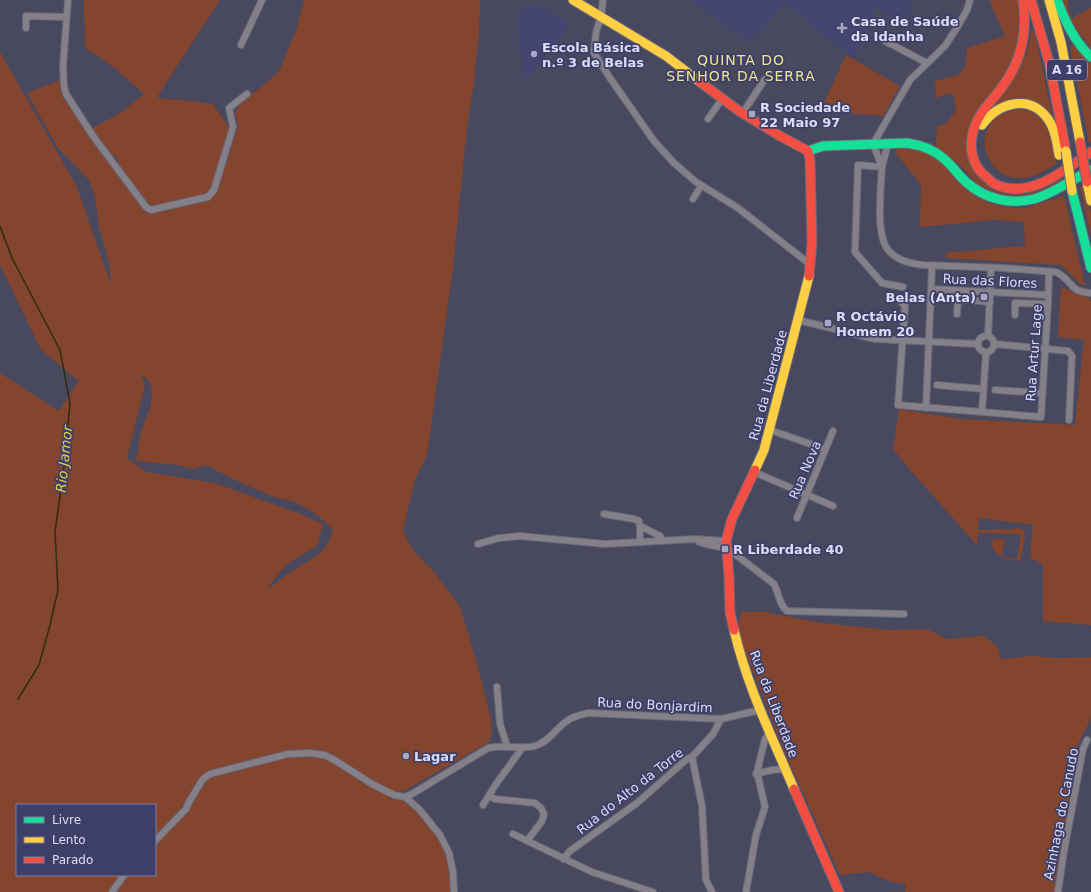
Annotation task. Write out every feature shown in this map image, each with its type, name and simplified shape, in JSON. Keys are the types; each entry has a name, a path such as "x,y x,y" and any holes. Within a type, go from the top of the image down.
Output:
{"main road":[{"path":"573,0 666,56 742,114 808,151 823,146 873,144 918,145 931,150 946,159 972,187 988,196 1004,201 1020,202 1036,199 1091,170"},
{"path":"1024,0 1026,26 1020,57 1006,82 977,120 971,139 974,160 981,171 992,182 1005,188 1019,189 1045,180 1091,152"},
{"name":"A 16","path":"1031,0 1049,62 1062,153 1091,268"},
{"name":"A 16","path":"1049,0 1062,49 1091,201"},
{"path":"1057,0 1070,31 1082,48 1091,56"},
{"path":"1062,153 1047,118 1039,110 1026,104 1013,104 996,109 986,119 980,131 978,148 982,162 993,174 1006,181 1014,183 1039,177 1091,146"},
{"name":"Rua da Liberdade","path":"808,151 810,160 812,243 808,283 764,450 732,519 727,544 730,612 738,650 760,710 839,892"}],"street":[{"path":"68,0 63,66 66,94 93,136 146,208 151,210 208,197 214,190 233,126 228,108 247,94"},
{"path":"242,45 262,0"},
{"path":"603,0 601,17 596,32 594,53 654,141 674,163 701,186 738,208 811,265"},
{"path":"882,167 873,144 910,80 945,46 958,26 970,0"},
{"path":"26,28 26,16 29,16 29,9"},
{"path":"29,16 66,17"},
{"path":"885,41 928,63"},
{"path":"742,114 765,79"},
{"path":"708,119 722,100"},
{"path":"888,144 882,167 879,227 885,246 892,255 910,264 991,268 1060,274 1079,292 1091,293"},
{"path":"882,167 858,165 855,252 882,283 903,286"},
{"path":"693,199 701,186"},
{"path":"926,408 932,266"},
{"path":"988,336 991,268"},
{"name":"Rua Artur Lage","path":"903,341 898,405 1040,417 1049,272"},
{"name":"Rua das Flores","path":"931,289 1048,295"},
{"path":"957,314 958,299 990,302"},
{"path":"900,301 905,306 903,341"},
{"path":"1015,315 1015,302 1048,304"},
{"path":"798,320 875,339 978,344"},
{"path":"988,336 993,339 995,344 992,350 986,352 980,350 978,344 981,337 988,336"},
{"path":"995,344 1068,351 1072,356 1069,420"},
{"path":"982,412 986,352"},
{"path":"937,385 983,389"},
{"path":"995,390 1042,393"},
{"path":"770,430 825,450"},
{"name":"Rua Nova","path":"796,518 833,431"},
{"path":"754,472 833,506"},
{"path":"604,514 639,521 640,542"},
{"path":"640,526 660,536 662,541"},
{"path":"478,544 499,538 520,536 596,543 692,539 709,545 727,544 774,584 783,608 787,611 904,614"},
{"path":"497,687 500,724 507,746"},
{"name":"Rua do Bonjardim","path":"405,797 488,748 497,745 524,747 535,746 544,742 567,720 575,716 588,713 722,719 760,710"},
{"name":"Rua do Alto da Torre","path":"563,859 570,851 637,803 687,759 692,757 713,734 722,719"},
{"path":"746,892 756,835 765,807 756,774 765,739 770,733"},
{"name":"Azinhaga do Canudo","path":"1058,892 1083,749 1087,740"},
{"path":"483,806 496,784 524,747"},
{"path":"156,840 186,809 203,779 210,774 288,754 310,753 324,755 394,795 405,797 419,809 440,835 446,847 452,863 454,892"},
{"path":"692,757 702,806 706,880 712,892"},
{"path":"756,774 772,770 785,769"},
{"path":"489,796 495,799 535,803 541,808 544,814 542,821 527,841"},
{"path":"513,834 592,872 653,892"},
{"path":"112,892 123,876"}],"shaded area":[{"path":"85,0 220,0 157,97 213,104 230,129 213,189 209,194 158,206 148,205 123,173 117,158 97,136 92,128 120,113 144,94 111,65 85,48"},
{"path":"304,0 480,0 479,31 474,83 467,128 453,268 427,455 414,482 403,531 412,549 434,572 460,607 476,660 491,719 492,732 489,742 404,791 392,791 388,795 391,799 403,797 419,812 440,839 449,860 452,892 0,892 0,373 59,411 79,381 41,350 0,265 0,52 77,187 111,285 109,263 99,227 95,197 89,180 58,148 27,93 60,80 62,93 82,126 141,206 145,210 156,213 210,199 217,192 238,127 235,113 240,104 274,76 280,69 297,28","holes":["141,373 150,383 152,394 150,408 141,432 136,461 178,465 193,469 206,465 235,480 274,497 292,501 313,512 333,529 331,537 323,550 266,590 286,565 318,545 323,524 301,514 215,483 146,472 127,458 145,385"]},
{"name":"Casa de Saúde da Idanha","path":"690,0 913,0 907,23 875,8 854,57 833,43 786,3 750,42"},
{"path":"989,0 1021,0 1020,49 968,146 1000,191 1018,194 1032,192 1061,179 1061,184 1030,197 1005,198 977,184 960,165 936,146 937,126 945,124 956,111 954,97 951,93 936,98 935,81 958,75 965,68 967,48 1005,36"},
{"path":"1062,0 1068,0 1068,9 1073,19 1077,15 1091,8 1091,48 1071,22"},
{"name":"Escola Básica n.º 3 de Belas","path":"533,4 543,7 570,25 525,81 517,21 526,7"},
{"path":"1031,30 1035,33 1053,118 1046,110 993,105 1024,59 1028,48"},
{"path":"1070,46 1076,46 1091,60 1091,142 1089,143"},
{"path":"846,55 900,86 883,116 836,112 823,105"},
{"path":"1017,109 1028,111 1043,120 1051,136 1057,164 1040,173 1026,178 1011,177 1002,173 989,160 986,151 986,133 990,124 995,118 1002,114"},
{"path":"903,148 925,151 938,158 977,197 992,204 1015,208 1025,208 1064,196 1085,285 1081,285 1061,265 946,258 945,253 1025,246 1024,222 995,220 920,227 921,185 895,152 897,149"},
{"path":"1084,184 1091,213 1091,237 1080,187"},
{"path":"1061,287 1089,298 1091,303 1091,625 1043,621 1043,564 1030,558 1033,525 978,518 978,530 1014,529 1014,527 1024,530 1025,537 1020,561 1004,558 995,552 991,542 1000,538 999,539 1005,540 1002,556 1017,559 1021,534 978,533 977,545 893,449 899,409 962,419 1075,425 1084,340 1058,337"},
{"path":"741,612 765,612 822,623 890,630 927,629 947,639 984,636 998,647 1001,659 1033,656 1061,658 1091,657 1091,718 1078,744 1056,892 905,892 906,885 886,880 869,872 840,875 784,751 737,630"}],"waterway":[{"name":"Rio Jamor","path":"0,226 12,258 60,350 70,403 64,467 55,532 58,590 39,665 18,699"}],"traffic: fast":[{"path":"1057,0 1063,16 1071,30 1085,51 1091,57"},
{"path":"808,151 823,146 907,143 917,145 931,150 939,155 963,179 981,193 1007,201 1025,201 1034,199 1056,190 1091,170"},
{"path":"1072,191 1091,268"}],"traffic: slow":[{"path":"573,0 666,56 700,82"},
{"path":"1049,0 1061,42 1080,142"},
{"path":"982,125 996,111 1005,107 1014,104 1032,106 1048,119 1055,136 1059,155"},
{"path":"1066,151 1072,191"},
{"path":"1087,182 1091,201"},
{"path":"755,470 764,450 809,276"},
{"path":"734,630 739,651 753,691 794,789"}],"traffic: jam":[{"path":"1023,0 1023,37 1018,59 1007,81 980,115 973,132 971,143 972,154 976,165 979,170 995,184 1008,188 1020,189 1033,186 1058,175 1091,152"},
{"path":"1031,0 1049,62 1065,146"},
{"path":"700,82 739,111 808,151 810,160 812,243 809,276"},
{"path":"1080,142 1087,182"},
{"path":"734,630 730,612 726,541 732,519 755,470"},
{"path":"794,789 839,892"}],"place":[{"name":"Casa de Saúde da Idanha","path":"842,28"},
{"name":"Escola Básica n.º 3 de Belas","path":"534,54"},
{"name":"R Sociedade 22 Maio 97","path":"752,114"},
{"name":"Belas (Anta)","path":"984,297"},
{"name":"R Octávio Homem 20","path":"828,323"},
{"name":"R Liberdade 40","path":"725,549"},
{"name":"Lagar","path":"406,756"}],"district":[{"name":"QUINTA DO SENHOR DA SERRA","path":"741,68"}]}
